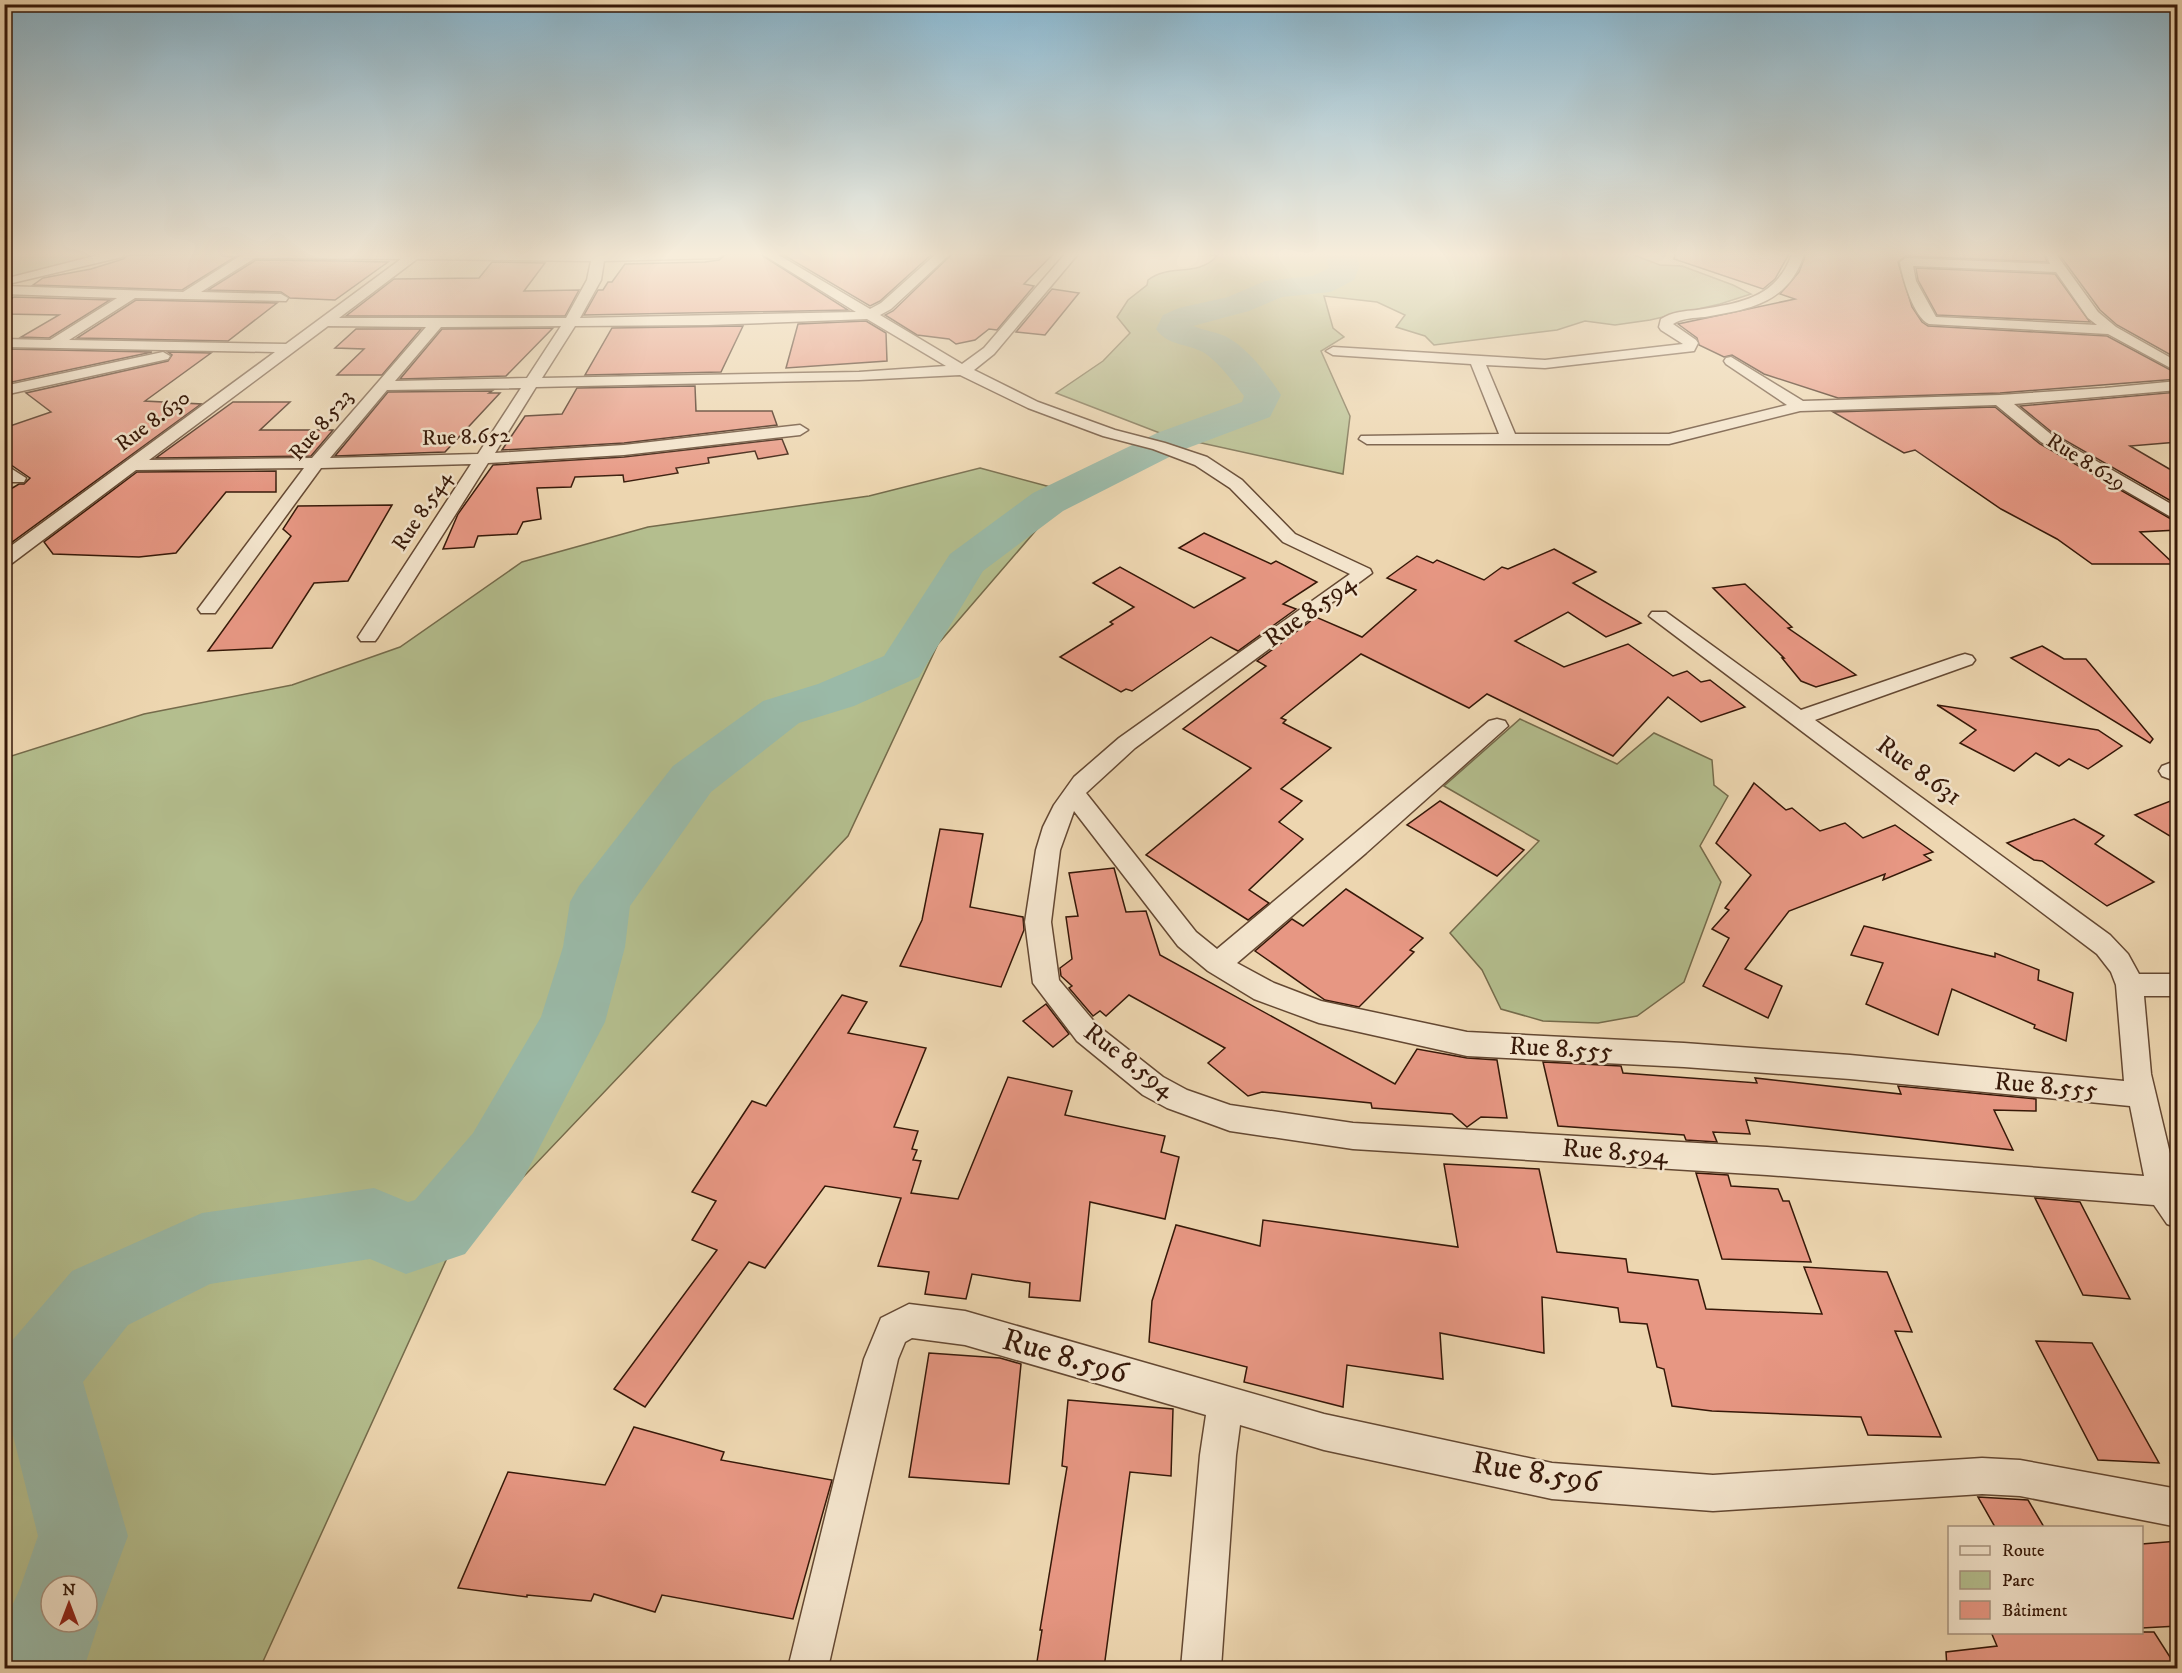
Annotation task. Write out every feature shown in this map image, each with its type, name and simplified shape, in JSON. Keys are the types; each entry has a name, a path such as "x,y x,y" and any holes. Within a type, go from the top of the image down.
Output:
{"street":[{"path":"53,344 72,332"},
{"name":"Rue 8.630","path":"4,561 310,332"},
{"name":"Rue 8.523","path":"208,609 316,464 429,332"},
{"name":"Rue 8.544","path":"368,637 564,332"},
{"path":"902,332 962,369"},
{"path":"383,386 859,376 962,369 976,363 1005,332"},
{"path":"1333,351 1545,364 1689,348 1691,343 1674,332"},
{"path":"2114,332 2178,368"},
{"path":"4,343 291,348"},
{"path":"4,391 200,348"},
{"path":"2160,359 2178,358"},
{"path":"1477,360 1509,439"},
{"path":"1731,361 1807,405"},
{"name":"Rue 8.594","path":"962,369 1034,405 1108,433 1159,446 1201,461 1236,484 1289,538 1363,573 1127,743 1091,772 1074,794 1055,826 1048,850 1038,922 1046,983 1087,1033 1153,1086 1177,1099 1230,1118 1353,1136 1767,1161 2170,1203"},
{"path":"1367,439 1669,440 1807,405 2000,400 2105,393 2178,385"},
{"name":"Rue 8.629","path":"2000,400 2046,439 2178,516"},
{"name":"Rue 8.652","path":"133,465 316,464 482,459 624,450 800,430"},
{"name":"Rue 8.631","path":"1659,616 2101,942 2118,958 2126,972 2129,986"},
{"path":"1799,718 1965,660"},
{"path":"1217,964 1358,848 1497,726"},
{"name":"Rue 8.555","path":"1074,794 1187,939 1217,964 1264,991 1319,1012 1467,1044 1684,1055 1838,1066 2142,1095"},
{"path":"2170,1203 2138,1074 2129,986 2178,985"},
{"name":"Rue 8.596","path":"808,1668 881,1359 893,1330 909,1321 965,1328 1324,1432 1552,1481 1713,1493 1982,1476 2020,1478 2178,1508"},
{"path":"1201,1668 1218,1455 1226,1403"}],"green space":[{"path":"1338,332 1344,337 1321,351 1350,416 1343,474 1165,435 1056,393 1103,361 1130,333"},
{"path":"1412,332 1540,332 1434,345 1425,336"},
{"path":"980,468 1069,492 938,644 848,836 448,1256 260,1668 5,1668 5,758 144,714 292,685 400,647 522,562 648,527 869,496"},
{"path":"1520,719 1617,764 1654,733 1712,760 1714,785 1728,796 1700,846 1721,882 1684,982 1637,1016 1598,1023 1543,1021 1501,1009 1482,970 1450,933 1539,841 1444,786"}],"building":[{"path":"30,332 59,332 49,338 21,337"},
{"path":"86,332 240,332 228,341 77,338"},
{"path":"353,332 418,332 382,375 337,375 364,349 335,348"},
{"path":"439,332 549,332 506,376 400,379"},
{"path":"610,332 740,332 721,372 585,375"},
{"path":"796,332 886,333 887,361 786,368"},
{"path":"912,332 985,332 975,340 956,344 949,339 917,335"},
{"path":"1017,332 1047,332 1045,335"},
{"path":"1689,332 2037,332 2107,336 2178,374 2178,379 2000,393 1838,398 1764,374 1732,355 1724,357 1699,345 1697,338"},
{"path":"2130,332 2178,332 2178,359"},
{"path":"4,349 152,352 12,382 4,377"},
{"path":"168,352 211,353 145,401 201,404 4,548 4,493 19,484 24,484 30,478 4,460 4,428 51,412 26,393 168,361 172,355"},
{"path":"695,386 696,411 772,411 777,425 624,443 502,450 525,416 562,414 577,388"},
{"path":"492,391 489,393 500,393 445,452 335,456 388,392"},
{"path":"2178,392 2178,442 2130,446 2178,474 2178,505 2054,434 2020,406"},
{"path":"233,402 290,402 260,430 333,430 311,456 156,458"},
{"path":"1995,407 2040,444 2178,523 2178,530 2140,532 2174,564 2092,564 2057,539 2001,509 1915,450 1904,453 1833,412"},
{"path":"782,439 788,454 758,459 755,451 708,458 709,463 676,468 678,473 624,482 623,475 575,477 571,487 537,488 541,519 523,522 517,534 478,536 474,547 443,549 458,514 493,465 624,457"},
{"path":"276,471 276,492 226,492 176,553 139,557 53,554 44,542 137,472"},
{"path":"392,505 348,581 314,583 272,648 208,651 291,536 283,529 298,506"},
{"path":"1204,533 1271,564 1276,561 1317,582 1283,604 1296,609 1238,651 1211,637 1132,691 1126,689 1121,692 1060,657 1113,624 1110,622 1134,607 1093,583 1120,567 1194,608 1245,578 1179,548"},
{"path":"1554,549 1596,572 1573,583 1641,623 1606,637 1568,612 1515,641 1564,667 1628,644 1673,676 1687,671 1701,682 1710,680 1745,707 1701,722 1668,697 1613,756 1487,694 1469,708 1361,654 1281,718 1286,720 1283,723 1331,748 1281,789 1302,801 1279,822 1303,839 1249,890 1269,903 1248,920 1146,855 1251,768 1183,729 1266,666 1257,661 1316,617 1362,637 1416,590 1387,578 1417,556 1433,563 1437,560 1484,580 1502,567 1508,569"},
{"path":"1745,584 1792,627 1788,628 1856,675 1816,687 1801,681 1782,658 1784,658 1713,588"},
{"path":"2042,646 2064,659 2086,659 2153,739 2150,743 2011,658"},
{"path":"1937,705 2098,730 2122,746 2088,769 2069,759 2059,766 2036,753 2014,771 1960,743 1976,730"},
{"path":"1754,783 1786,810 1792,808 1820,831 1845,823 1863,838 1895,825 1933,852 1924,855 1931,860 1883,880 1885,874 1789,911 1745,969 1782,986 1768,1018 1703,986 1729,938 1712,929 1729,910 1725,908 1751,875 1716,843"},
{"path":"2178,798 2178,841 2135,815"},
{"path":"1440,801 1524,850 1497,876 1407,825"},
{"path":"2074,819 2104,836 2095,844 2154,882 2107,906 2042,861 2034,860 2007,843"},
{"path":"940,829 983,834 970,907 1023,917 1024,930 1001,987 900,966 922,920"},
{"path":"1114,868 1126,912 1146,911 1160,955 1395,1084 1417,1049 1467,1058 1497,1060 1507,1118 1481,1117 1467,1127 1452,1114 1372,1108 1371,1103 1262,1092 1248,1096 1208,1063 1225,1048 1129,995 1106,1016 1100,1011 1093,1016 1069,988 1072,986 1061,976 1060,968 1072,959 1066,917 1078,916 1069,873"},
{"path":"1346,889 1423,938 1410,950 1414,952 1359,1007 1325,1000 1255,951 1292,919 1303,926"},
{"path":"1864,926 1995,957 1995,953 2039,970 2038,980 2073,993 2066,1041 1952,989 1938,1035 1866,1004 1883,963 1851,955"},
{"path":"842,995 867,1002 848,1033 926,1048 894,1127 918,1131 912,1149 917,1150 913,1160 921,1161 911,1193 958,1199 1008,1077 1072,1091 1065,1115 1165,1136 1161,1152 1179,1157 1165,1219 1090,1202 1080,1301 1029,1297 1030,1283 972,1274 966,1299 925,1294 929,1272 878,1266 901,1198 825,1186 765,1268 749,1262 645,1407 614,1389 717,1250 692,1240 716,1201 692,1192 752,1101 766,1106"},
{"path":"1046,1004 1069,1034 1053,1047 1023,1021"},
{"path":"1543,1062 1621,1066 1623,1073 1757,1083 1755,1078 1901,1094 1898,1086 2036,1099 2036,1111 1994,1110 2013,1150 1746,1120 1750,1134 1713,1132 1717,1142 1686,1140 1684,1135 1558,1126"},
{"path":"1444,1164 1539,1169 1557,1252 1626,1259 1628,1272 1698,1280 1706,1309 1822,1314 1804,1267 1887,1272 1912,1332 1895,1331 1941,1437 1868,1435 1861,1417 1712,1411 1672,1406 1664,1369 1657,1367 1647,1324 1620,1322 1618,1308 1542,1297 1544,1353 1440,1333 1443,1379 1347,1365 1343,1407 1244,1382 1247,1367 1149,1342 1152,1301 1176,1225 1260,1246 1263,1220 1458,1247"},
{"path":"1696,1173 1728,1175 1731,1186 1778,1189 1783,1201 1789,1201 1811,1262 1722,1259"},
{"path":"2035,1198 2080,1202 2130,1299 2083,1295"},
{"path":"2036,1341 2092,1343 2159,1463 2098,1460"},
{"path":"929,1353 1000,1358 1021,1364 1009,1484 909,1477"},
{"path":"1068,1400 1173,1409 1171,1476 1130,1472 1104,1668 1036,1668 1042,1630 1040,1630 1067,1467 1062,1466"},
{"path":"634,1427 724,1452 721,1460 832,1480 793,1619 662,1595 655,1612 594,1594 591,1601 527,1595 527,1597 458,1588 508,1472 605,1485"},
{"path":"1978,1497 2028,1500 2043,1526 1994,1526"},
{"path":"2178,1541 2178,1626 2143,1628 2143,1544"},
{"path":"2143,1632 2154,1632 2177,1668 1947,1668 1946,1652 1997,1646 1992,1634 2143,1634"}],"waterway":[{"path":"69,1574 83,1536 39,1372 100,1298 202,1249 374,1223 406,1238 438,1229 498,1156 572,1022 594,947 600,902 692,779 781,712 836,695 902,666 966,563 1048,502 1171,441 1257,409 1263,395 1223,351 1206,341 1178,332"},
{"path":"36,1668 48,1634"}]}
